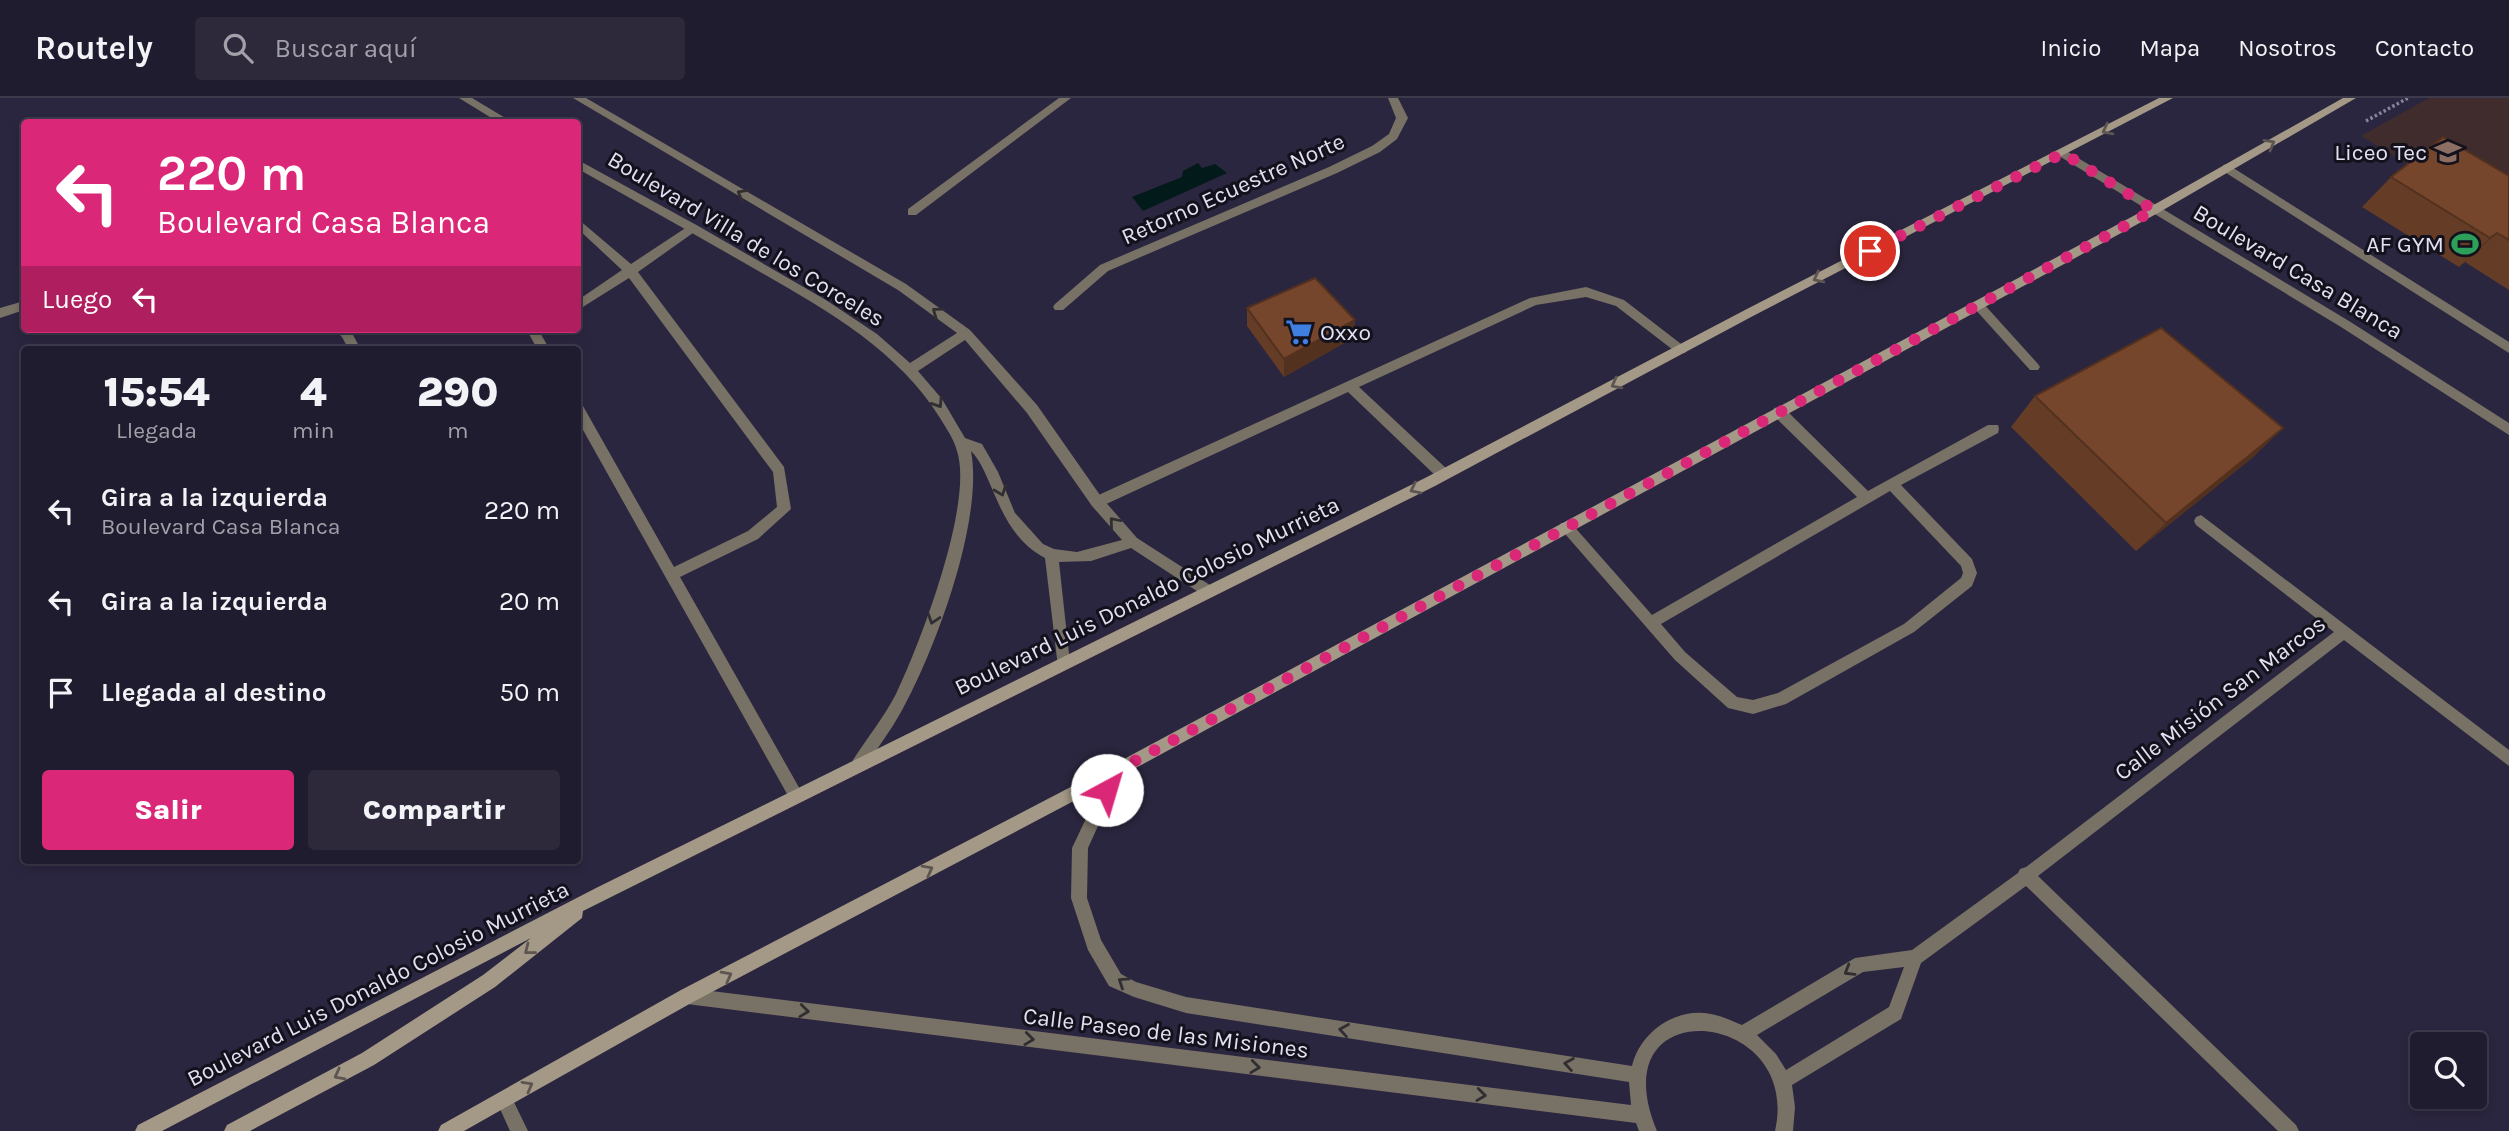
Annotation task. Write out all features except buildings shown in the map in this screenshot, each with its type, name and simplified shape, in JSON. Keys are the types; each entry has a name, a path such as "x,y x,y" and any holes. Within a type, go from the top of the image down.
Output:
{"main road":[{"name":"Boulevard Luis Donaldo Colosio Murrieta","path":"144,1131 602,893 1443,474 2168,98"},
{"path":"447,1131 687,996 1116,771 2154,210 2351,98"},
{"path":"233,1131 368,1059 478,988 602,893"}],"street":[{"path":"464,98 501,119"},
{"name":"Boulevard Villa de los Corceles","path":"578,98 902,287 966,333 1032,409 1097,502 1132,542 1208,591"},
{"path":"912,212 1066,98"},
{"name":"Retorno Ecuestre Norte","path":"1059,307 1104,268 1376,149 1393,136 1402,118 1393,98"},
{"name":"Boulevard Casa Blanca","path":"2063,153 2346,324 2509,430"},
{"name":"Boulevard Villa de los Corceles","path":"581,166 694,228 848,319 911,369 938,400 960,442 965,453 965,495 952,561 929,632 900,700 858,765"},
{"path":"2227,168 2509,348"},
{"path":"581,226 631,271 779,471 784,509 753,535 671,575"},
{"path":"581,304 694,228"},
{"path":"1097,502 1534,301 1586,292 1620,303 1681,350"},
{"path":"1978,305 2034,366"},
{"path":"0,313 21,307"},
{"path":"911,369 966,333"},
{"path":"1348,385 1443,474"},
{"path":"1779,412 1866,498"},
{"path":"581,415 796,796"},
{"path":"1651,624 1866,498 1993,429"},
{"path":"960,442 977,447 997,481 1011,518 1036,547 1052,556 1092,557 1132,542"},
{"path":"1566,527 1651,624 1712,687 1733,703 1753,707 1781,699 1909,628 1967,582 1970,573 1967,562 1891,484"},
{"path":"2201,521 2344,632"},
{"path":"1052,556 1063,663"},
{"name":"Calle Misión San Marcos","path":"1743,1034 1861,964 1915,958 1956,930 2025,874 2344,632 2509,759"},
{"name":"Calle Paseo de las Misiones","path":"1116,771 1080,848 1079,885 1079,898 1094,944 1115,980 1186,1006 1636,1075"},
{"path":"2025,874 2290,1131"},
{"path":"1783,1082 1895,1013 1915,958"},
{"name":"Calle Paseo de las Misiones","path":"687,996 1639,1115"},
{"path":"1647,1131 1639,1115 1636,1075 1641,1058 1655,1039 1673,1026 1698,1021 1718,1024 1743,1034 1770,1060 1783,1082 1790,1126"},
{"path":"505,1100 519,1131"}],"shaded area":[{"name":"Liceo Tec","path":"2429,98 2509,98 2509,225 2361,136"},
{"path":"1198,163 1202,168 1215,164 1227,173 1143,211 1132,197 1182,177 1183,171"}],"place":[{"name":"Liceo Tec","path":"2448,152"},
{"name":"AF GYM","path":"2465,244"},
{"name":"Oxxo","path":"1299,332"}],"route":[{"path":"1107,790 1116,771 2154,210 2063,153 1870,251"}]}
